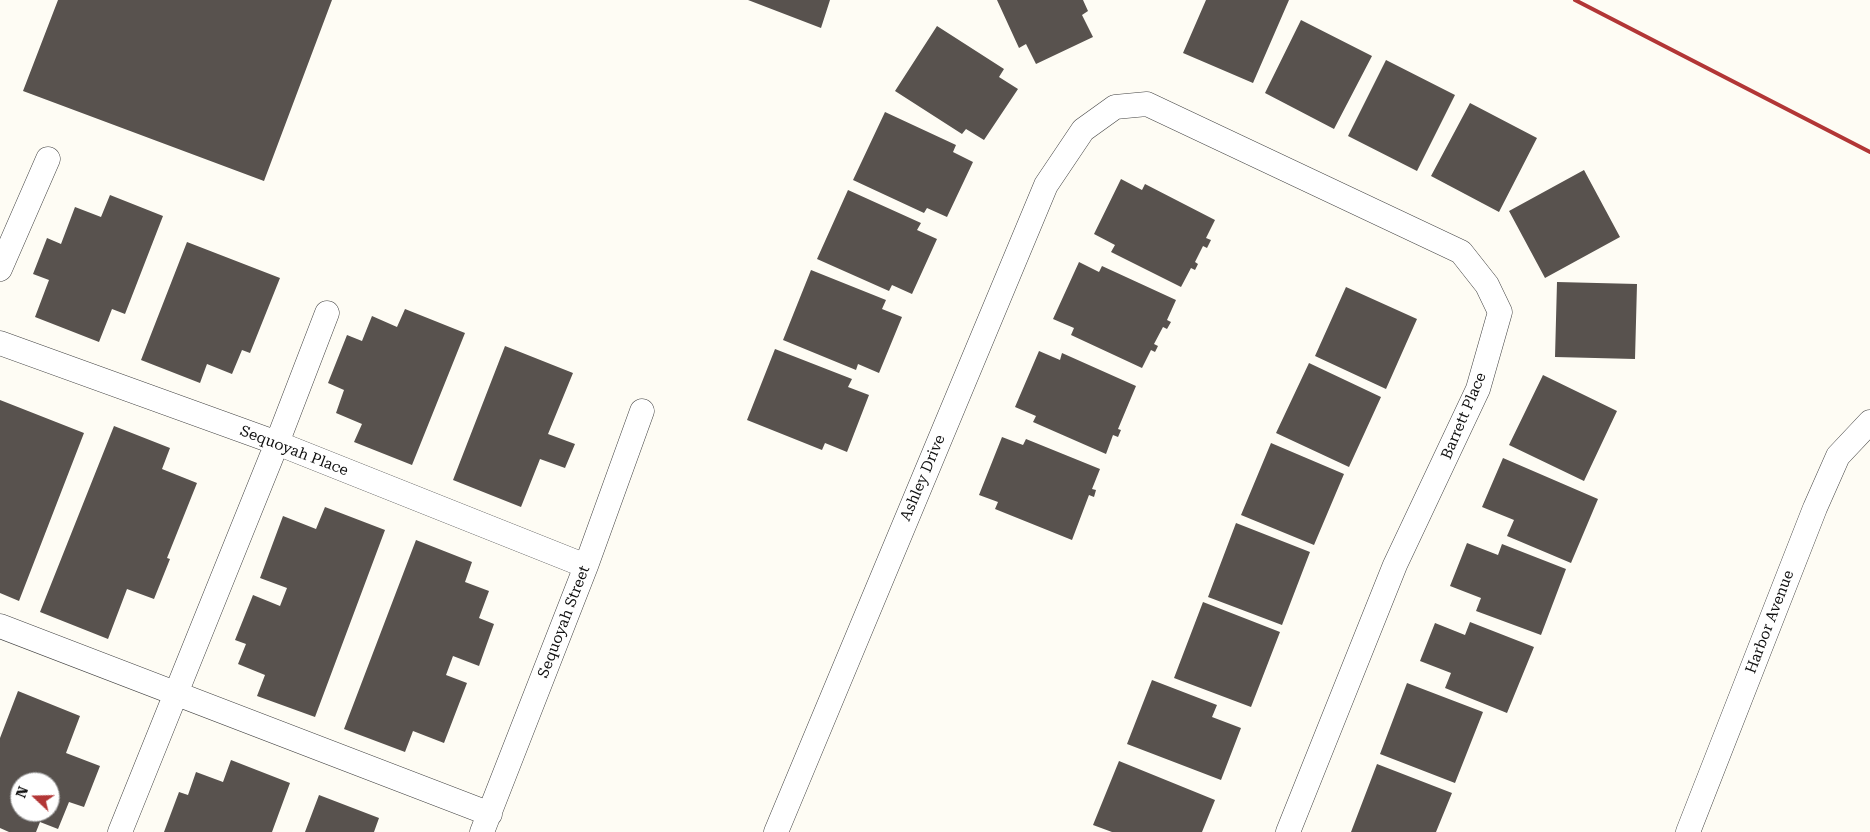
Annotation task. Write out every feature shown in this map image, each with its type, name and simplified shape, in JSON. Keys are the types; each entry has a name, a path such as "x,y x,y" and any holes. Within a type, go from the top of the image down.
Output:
{"street":[{"name":"Barrett Place","path":"1083,130 1115,107 1147,104 1461,252 1487,285 1500,312 1478,389 1395,565 1288,832"},
{"name":"Ashley Drive","path":"776,832 1046,185 1083,130"},
{"path":"0,269 48,159"},
{"path":"120,832 277,444 327,312"},
{"name":"Sequoyah Place","path":"0,343 277,444 586,566"},
{"name":"Sequoyah Street","path":"486,823 586,566 642,411"},
{"name":"Harbor Avenue","path":"1688,832 1826,482 1838,456 1870,422"},
{"path":"0,626 177,694 486,823"}],"building":[{"path":"58,0 332,0 264,181 23,91"},
{"path":"748,0 830,0 821,28"},
{"path":"997,0 1083,0 1088,11 1082,15 1093,37 1036,64 1026,44 1019,48"},
{"path":"1206,0 1289,0 1253,83 1183,53"},
{"path":"1301,20 1372,56 1334,129 1265,93"},
{"path":"937,26 1004,69 999,77 1018,89 984,140 966,129 962,134 895,91"},
{"path":"1386,60 1455,95 1417,171 1348,136"},
{"path":"1470,103 1537,138 1499,212 1431,176"},
{"path":"885,112 956,145 953,152 973,162 947,217 927,208 924,213 853,180"},
{"path":"1584,170 1620,237 1545,278 1509,211"},
{"path":"1121,179 1142,190 1145,184 1215,220 1206,238 1211,240 1207,248 1203,246 1195,262 1198,264 1195,270 1191,268 1181,287 1111,252 1115,245 1094,234"},
{"path":"848,190 921,223 917,230 937,239 912,294 892,285 889,291 817,259"},
{"path":"110,195 163,216 125,314 112,309 99,342 35,317 49,280 33,274 47,238 61,244 75,207 101,217"},
{"path":"187,242 280,278 250,353 242,350 232,374 207,364 200,383 141,360"},
{"path":"1079,262 1099,272 1102,266 1176,300 1167,320 1171,322 1167,329 1163,327 1154,344 1158,346 1155,352 1151,350 1142,368 1071,335 1074,328 1053,319"},
{"path":"811,270 886,300 882,309 902,317 879,373 858,364 856,370 783,340"},
{"path":"1557,282 1637,284 1635,359 1555,357"},
{"path":"1346,287 1417,319 1386,389 1315,356"},
{"path":"405,309 465,333 412,465 354,442 362,424 336,413 344,390 328,383 347,335 362,341 372,316 397,327"},
{"path":"505,346 573,373 548,434 575,444 565,468 540,459 521,507 453,480"},
{"path":"775,349 852,379 848,387 869,395 847,452 825,443 822,450 747,420"},
{"path":"1039,351 1060,360 1062,353 1136,386 1118,429 1121,430 1118,437 1113,435 1106,454 1033,422 1036,416 1015,407"},
{"path":"1309,363 1381,397 1349,467 1276,433"},
{"path":"1543,375 1617,411 1584,481 1509,445"},
{"path":"0,400 84,433 19,601 0,593"},
{"path":"114,426 170,448 162,469 197,483 167,558 170,559 154,599 127,589 108,639 40,612"},
{"path":"1002,437 1023,445 1026,439 1100,469 1092,489 1096,490 1094,497 1089,495 1072,540 995,509 998,502 979,495"},
{"path":"1271,443 1344,474 1314,545 1241,515"},
{"path":"1503,458 1598,499 1571,563 1507,536 1514,520 1482,507"},
{"path":"325,507 385,530 315,717 257,696 265,675 238,664 246,644 235,640 253,595 280,606 287,588 260,578 283,516 316,529"},
{"path":"1236,523 1310,552 1282,625 1208,597"},
{"path":"416,540 472,562 465,582 489,591 479,618 494,624 479,666 453,656 446,675 467,683 444,743 413,731 405,752 344,729"},
{"path":"1467,543 1498,555 1502,544 1566,569 1541,635 1476,611 1481,598 1450,586"},
{"path":"1203,602 1280,632 1251,707 1174,678"},
{"path":"1470,622 1534,647 1507,713 1445,688 1451,673 1420,661 1435,623 1465,635"},
{"path":"1152,680 1217,705 1212,717 1241,728 1221,780 1127,744"},
{"path":"1407,683 1483,712 1455,783 1380,754"},
{"path":"18,691 80,716 66,753 100,766 84,807 69,802 58,829 40,822 36,832 9,832 0,828 0,738"},
{"path":"231,760 290,783 272,832 164,832 179,792 188,795 196,772 223,782"},
{"path":"1119,761 1215,800 1202,832 1112,832 1093,825"},
{"path":"1377,764 1452,793 1436,832 1351,832"},
{"path":"319,795 379,818 374,832 305,832"}],"railway":[{"path":"1575,0 1870,152"}]}
